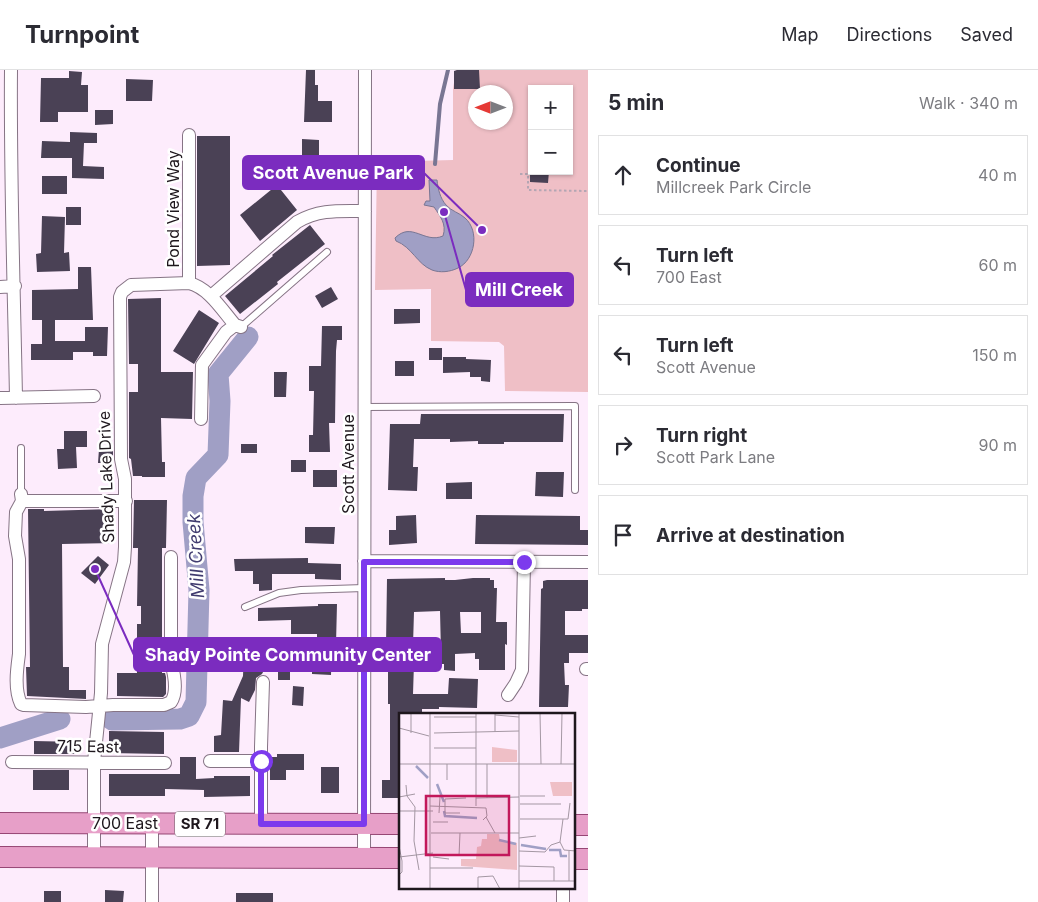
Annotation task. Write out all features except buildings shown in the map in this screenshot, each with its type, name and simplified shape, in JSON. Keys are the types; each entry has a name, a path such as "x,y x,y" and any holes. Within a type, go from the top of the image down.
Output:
{"main road":[{"name":"700 East","path":"0,823 399,824"},
{"name":"700 East","path":"0,857 399,858"}],"street":[{"path":"11,70 16,398"},
{"name":"Scott Avenue","path":"364,858 365,70"},
{"name":"Pond View Way","path":"189,135 189,284"},
{"path":"211,296 305,217 320,212 364,211"},
{"name":"Shady Lake Drive","path":"94,857 94,762 100,706 102,644 124,562 126,501 125,479 120,459 120,297 122,292 131,285 196,285 211,296 238,326"},
{"path":"0,287 15,286"},
{"path":"201,419 202,365 226,332 238,326"},
{"path":"0,398 94,396"},
{"path":"126,501 22,498 16,512 15,536 19,559 20,654 17,669 18,692 21,704 28,706 100,706 164,705 171,702 174,699 174,675 171,662 171,557"},
{"path":"364,562 588,562"},
{"path":"508,695 522,670 524,562"},
{"path":"261,824 263,682"},
{"path":"210,761 261,761"},
{"name":"715 East","path":"12,762 165,763"},
{"path":"152,823 152,902"}],"lane":[{"path":"238,326 327,252"},
{"path":"364,407 576,406 575,490"},
{"path":"21,448 22,498"},
{"path":"245,607 279,593 301,590 364,588"}],"path":[{"path":"520,174 528,174 528,190 588,191"}],"shaded area":[{"path":"456,70 588,70 588,392 505,391 504,346 499,342 431,341 431,289 375,290 377,162 453,160 453,89"}],"water":[{"path":"429,180 437,180 440,193 446,205 465,218 473,230 474,245 468,259 458,268 445,272 432,270 422,264 395,238 401,233 407,232 436,238 443,236 444,228 441,217 434,207 424,205 426,201 430,201"}],"waterway":[{"name":"Mill Creek","path":"435,164 440,104 448,70"},
{"name":"Mill Creek","path":"112,720 180,719 189,716 196,702 199,590 193,522 193,496 196,478 218,455 220,401 218,374 248,337"},
{"name":"Mill Creek","path":"0,738 60,719"}],"place":[{"name":"Mill Creek","path":"444,212"},
{"name":"Scott Avenue Park","path":"482,230"},
{"name":"Shady Pointe Community Center","path":"95,569"}],"route":[{"path":"261,761 261,824 364,824 364,562 524,562"}]}
